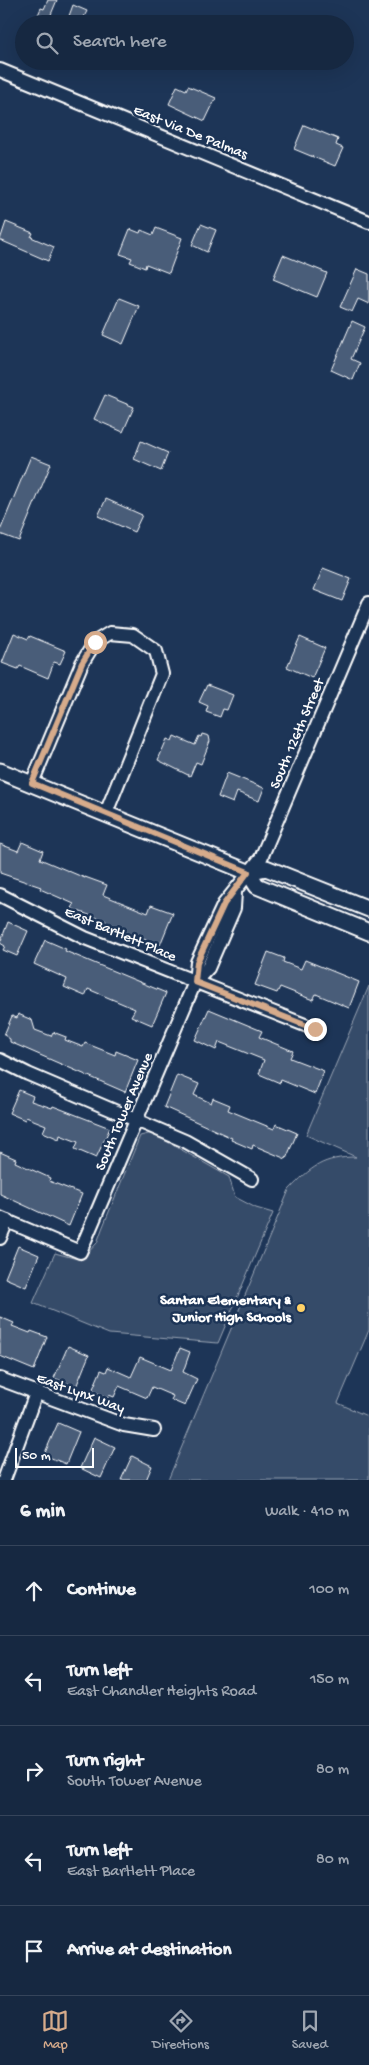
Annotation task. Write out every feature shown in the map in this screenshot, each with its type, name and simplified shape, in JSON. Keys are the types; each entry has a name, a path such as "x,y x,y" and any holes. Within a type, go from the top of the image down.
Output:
{"main road":[{"path":"0,771 248,872 257,886 369,932"},
{"path":"248,872 266,868 369,909"}],"street":[{"name":"East Via De Palmas","path":"0,70 369,222"},
{"name":"South 126th Street","path":"248,872 261,858 369,603"},
{"path":"32,783 82,663 95,642 110,633 133,636 156,651 162,674 106,813"},
{"name":"South Tower Avenue","path":"3,1220 80,1252 195,982 208,968 234,908 235,892 248,872"},
{"name":"East Bartlett Place","path":"0,895 85,938 315,1029"},
{"path":"0,1060 28,1074 185,1140 252,1180"},
{"path":"0,1238 3,1220"},
{"name":"East Lynx Way","path":"0,1379 124,1426 154,1430"},
{"path":"4,1480 36,1393"}],"shaded area":[{"name":"Santan Elementary & Junior High Schools","path":"369,986 369,1330 338,1403 369,1417 369,1480 168,1480 289,1190 311,1169 326,1161 356,1157 306,1135"},
{"path":"152,1133 229,1177 235,1197 256,1208 273,1213 218,1343 109,1334 33,1303 55,1253 81,1260 97,1243 140,1136"}],"building":[{"path":"48,0 57,0 51,15 38,15 41,8 44,9"},
{"path":"73,5 87,11 85,15 69,15"},
{"path":"177,86 186,90 188,86 216,98 205,121 169,104"},
{"path":"304,125 338,139 336,145 343,148 335,166 294,149"},
{"path":"6,222 33,233 31,237 54,247 48,261 0,240"},
{"path":"201,224 216,230 207,252 192,245"},
{"path":"156,228 182,238 169,273 146,264 145,268 130,262 132,258 120,254 130,229 140,233 141,230 153,235"},
{"path":"283,255 327,273 317,297 273,279"},
{"path":"357,269 369,274 369,304 358,299 352,312 340,307"},
{"path":"119,298 139,306 123,344 103,335"},
{"path":"352,321 365,327 351,359 360,363 353,380 331,370"},
{"path":"105,395 134,407 123,432 94,419"},
{"path":"141,441 168,453 161,471 134,459"},
{"path":"31,456 51,464 19,541 0,534 0,531"},
{"path":"106,499 142,515 134,532 98,516"},
{"path":"323,568 351,579 342,601 314,590"},
{"path":"14,633 28,639 30,636 66,651 60,664 54,662 48,678 20,666 18,669 2,663"},
{"path":"300,637 325,648 312,678 287,667"},
{"path":"207,685 233,695 227,710 223,709 220,717 206,712 208,706 199,702"},
{"path":"202,734 209,736 210,741 201,764 196,762 190,776 158,760 167,739 172,741 174,736 195,745"},
{"path":"227,773 264,788 259,801 237,792 233,803 218,797"},
{"path":"22,842 43,851 40,859 107,885 103,895 148,913 151,905 173,913 160,945 104,925 106,921 72,909 74,904 40,889 41,887 0,873 0,844 18,851"},
{"path":"8,922 28,931 17,956 3,950 5,946 0,943"},
{"path":"45,940 66,949 65,951 166,993 152,1025 131,1016 135,1009 88,989 85,996 64,987 67,979 34,964"},
{"path":"268,952 284,958 283,962 301,969 305,960 359,982 349,1008 316,994 313,1000 280,987 277,993 255,985"},
{"path":"209,1009 262,1031 259,1037 293,1051 290,1058 324,1071 315,1094 281,1080 280,1083 259,1074 264,1060 219,1042 216,1050 195,1040"},
{"path":"18,1014 32,1020 35,1030 51,1036 53,1032 66,1037 65,1040 83,1047 85,1043 115,1055 116,1051 138,1060 125,1092 10,1042 10,1039 4,1035 12,1016 17,1018"},
{"path":"177,1075 199,1084 194,1095 211,1103 213,1098 230,1105 228,1110 274,1129 276,1124 297,1133 286,1159 253,1145 252,1149 164,1107"},
{"path":"19,1090 33,1096 31,1101 52,1108 53,1106 110,1128 96,1158 75,1149 78,1142 60,1135 59,1139 43,1132 46,1125 26,1117 25,1120 9,1113"},
{"path":"0,1152 16,1159 15,1162 50,1178 49,1181 82,1194 69,1226 0,1194"},
{"path":"18,1246 39,1255 26,1287 5,1278"},
{"path":"0,1317 14,1323 12,1326 47,1337 34,1370 0,1356"},
{"path":"68,1346 89,1355 76,1387 54,1378"},
{"path":"180,1348 190,1352 183,1372 197,1379 185,1406 171,1400 173,1396 152,1387 147,1398 119,1386 114,1397 109,1395 108,1398 92,1391 101,1370 106,1372 108,1367 131,1377 140,1357 171,1370"},
{"path":"58,1423 79,1432 66,1464 44,1455"},
{"path":"94,1437 115,1447 101,1478 80,1468"},
{"path":"132,1456 152,1466 146,1480 121,1480"}],"place":[{"name":"Santan Elementary & Junior High Schools","path":"301,1308"}],"route":[{"path":"95,642 82,663 32,783 248,872 235,892 224,904 197,962 195,982 315,1029"}]}
